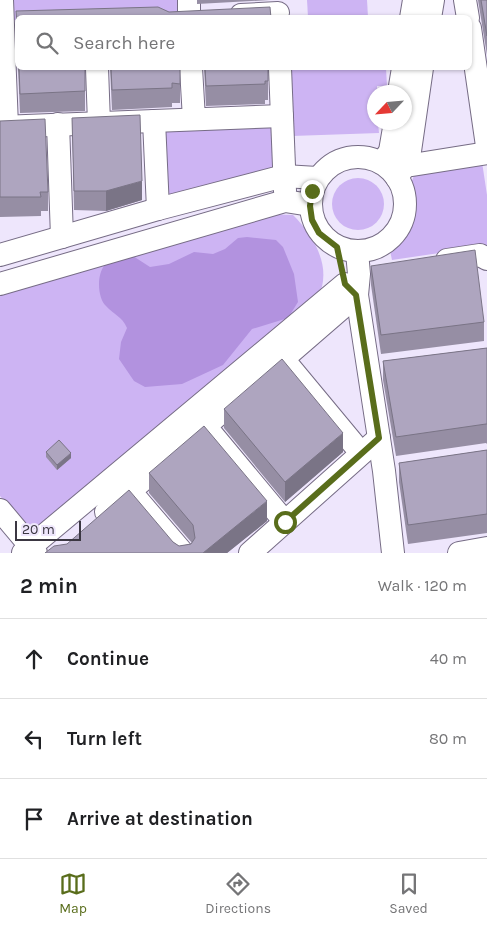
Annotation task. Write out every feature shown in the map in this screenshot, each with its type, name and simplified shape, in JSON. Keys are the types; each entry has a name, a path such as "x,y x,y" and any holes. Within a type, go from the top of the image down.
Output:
{"street":[{"path":"2,0 7,24 3,126 282,116"},
{"path":"412,15 414,0"},
{"path":"430,15 433,0"},
{"path":"465,0 468,15"},
{"path":"194,14 277,10"},
{"path":"472,42 487,146"},
{"path":"97,70 99,123"},
{"path":"192,70 194,119"},
{"path":"280,70 285,201"},
{"path":"400,85 403,70"},
{"path":"395,169 409,158 422,70"},
{"path":"154,121 158,209"},
{"path":"58,124 62,237"},
{"path":"87,528 283,359 372,250 385,244 395,234 403,221 405,206 404,192 390,151 393,130"},
{"path":"394,553 393,470 379,438 377,368 355,271 319,233 312,220 310,206 312,191 317,178 327,167 339,160 354,156 368,158 395,169 487,154"},
{"path":"0,256 158,209 284,176 317,178"},
{"path":"0,284 285,201 310,206"},
{"path":"429,263 480,255 487,259"},
{"path":"0,510 30,551 355,271"},
{"path":"283,359 361,452"},
{"path":"206,427 285,522"},
{"path":"250,553 361,452 379,438"},
{"path":"130,491 183,553"},
{"path":"459,553 487,548"}],"shaded area":[{"path":"7,0 183,0 184,14 15,15 15,20 7,20"},
{"path":"307,0 367,0 368,15 308,15"},
{"path":"290,70 386,70 387,85 367,85 367,130 379,130 379,133 292,136"},
{"path":"278,120 280,169 163,202 160,124"},
{"path":"482,162 487,195 487,246 392,260 389,246 402,229 408,212 408,191 415,173"},
{"path":"358,178 368,180 376,186 382,194 384,204 382,214 376,222 368,228 358,230 348,228 340,222 334,214 332,204 334,194 340,186 348,180"},
{"path":"268,214 293,215 308,233 319,253 322,264 322,286 318,297 33,535 0,496 0,291"},
{"path":"238,238 276,240 283,247 294,274 298,302 288,318 252,329 223,365 182,384 145,387 134,381 119,359 121,342 127,328 120,318 106,306 99,291 99,278 103,267 107,263 133,256 150,267 169,264 194,252 213,254 225,249"}],"building":[{"path":"481,0 487,0 487,36"},
{"path":"158,7 169,12 270,7 271,15 16,15 16,11"},
{"path":"19,70 85,70 85,91 20,94"},
{"path":"111,70 180,70 180,84 172,83 172,88 112,90"},
{"path":"205,70 268,70 268,81 265,81 265,84 206,86"},
{"path":"140,115 142,181 106,191 74,191 72,118"},
{"path":"45,119 48,192 40,192 41,197 0,197 0,121"},
{"path":"475,250 484,322 381,335 371,266"},
{"path":"487,348 487,424 396,437 383,361"},
{"path":"282,359 343,433 285,482 224,409"},
{"path":"204,426 267,501 203,553 45,553 54,546 67,544 129,490 173,542 179,546 191,544 195,538 193,525 149,473"},
{"path":"59,440 71,453 57,465 46,452"},
{"path":"487,450 487,514 408,525 399,463"}],"route":[{"path":"285,522 361,452 379,438 356,295 345,284 337,247 319,233 312,220 310,206 312,191"}]}
